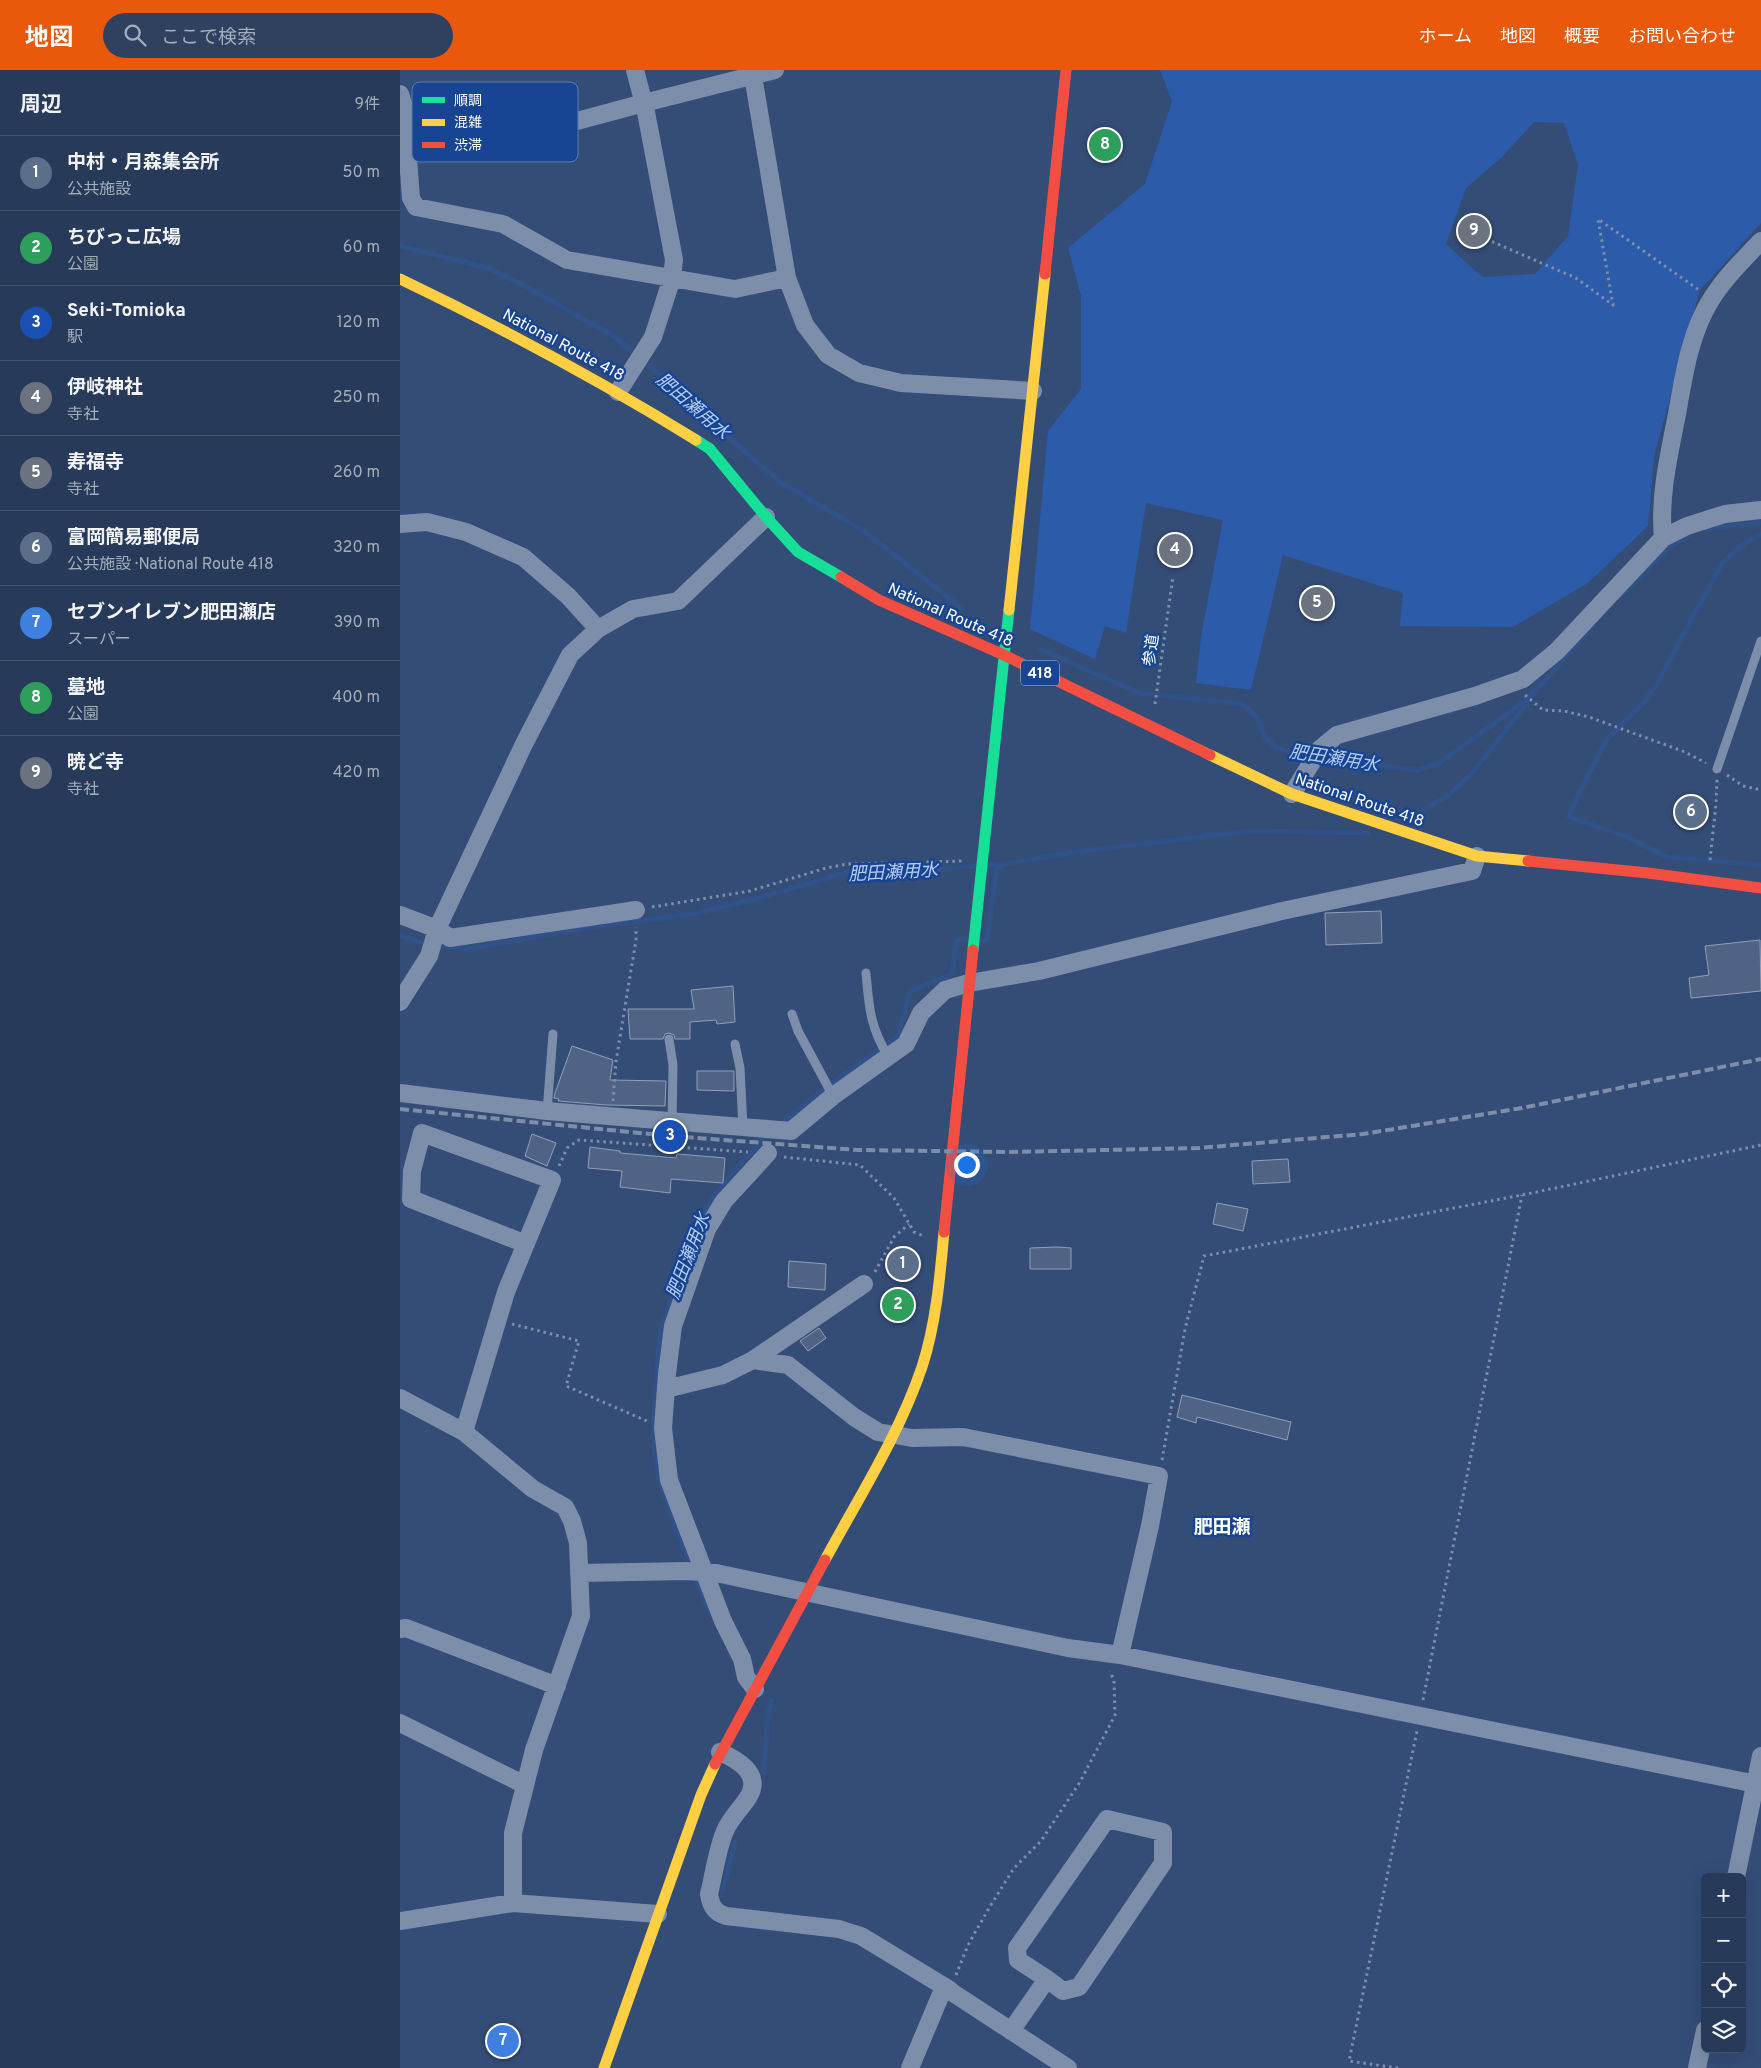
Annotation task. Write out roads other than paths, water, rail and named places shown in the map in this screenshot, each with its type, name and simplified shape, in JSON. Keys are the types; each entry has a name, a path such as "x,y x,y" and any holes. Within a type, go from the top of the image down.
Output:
{"main road":[{"path":"604,2068 701,1795 720,1752 893,1436 922,1366 934,1316 944,1238 968,983 1033,392 1066,70"},
{"name":"National Route 418","path":"400,279 473,314 618,392 710,449 766,517 798,552 878,600 1004,655 1292,794 1478,856 1648,873 1761,888"}],"street":[{"path":"618,392 653,337 672,278 674,260 644,103 635,70"},
{"path":"578,121 775,70"},
{"path":"752,76 787,278 805,326 828,355 859,373 901,383 1033,392"},
{"path":"400,94 404,107 411,198 416,207 503,224 567,260 736,288 787,278"},
{"path":"407,150 412,150"},
{"path":"1663,538 1661,521 1665,475 1685,369 1693,339 1711,299 1725,280 1761,241"},
{"path":"1292,794 1320,749 1337,736 1475,696 1523,679 1557,650 1649,555 1663,538 1687,526 1725,514 1761,510"},
{"path":"400,1002 429,956 438,929 524,744 570,655 598,629 633,609 678,601 766,517"},
{"path":"400,524 427,522 466,532 523,557 568,596 598,629"},
{"path":"400,1093 547,1111 791,1131 833,1096 906,1044 922,1013 944,990 968,983 1039,971 1282,911 1472,872 1478,856"},
{"path":"400,915 438,929 450,938 636,910"},
{"path":"464,1432 506,1292 526,1244 552,1180 422,1133 412,1171 411,1198 526,1244"},
{"path":"755,1689 746,1677 742,1659 723,1621 669,1480 663,1428 673,1326 707,1229 724,1201 768,1153"},
{"path":"666,1389 723,1375 753,1360 864,1284"},
{"path":"753,1360 788,1365 854,1417 878,1432 912,1438 963,1437 1159,1476 1150,1526 1120,1655"},
{"path":"400,1398 464,1432 532,1489 565,1507 572,1521 578,1543 581,1616 534,1750 513,1833 513,1903"},
{"path":"579,1573 705,1572 1068,1648 1120,1655 1758,1784"},
{"path":"400,1629 406,1628 557,1686"},
{"path":"400,1723 525,1785"},
{"path":"720,1752 737,1760 748,1769 752,1780 750,1795 734,1813 724,1831 709,1894 710,1904 716,1913 726,1916 839,1929 861,1936 947,1988 1068,2068"},
{"path":"1737,1873 1758,1784 1761,1756"},
{"path":"1107,1819 1163,1832 1163,1863 1079,1988 1063,1990 1048,1979 1018,1960 1017,1948 1107,1819"},
{"path":"400,1920 513,1903 658,1914"},
{"path":"1010,2031 1048,1979"},
{"path":"910,2068 947,1988"},
{"path":"1697,2068 1701,2049"}],"lane":[{"path":"1717,769 1761,641"},
{"path":"866,973 872,1026 888,1056"},
{"path":"792,1014 798,1031 833,1096"},
{"path":"547,1111 553,1034"},
{"path":"669,1038 673,1065 672,1122"},
{"path":"736,1044 740,1068 743,1128"}],"waterway":[{"name":"肥田瀬用水","path":"400,246 488,268 523,285 615,337 669,382 707,419 780,482 865,532 963,609"},
{"name":"肥田瀬用水","path":"1704,529 1761,523"},
{"name":"肥田瀬用水","path":"1619,597 1667,549 1691,534"},
{"path":"1761,534 1745,543 1722,563 1655,687 1641,706 1607,739 1577,797 1569,817 1625,836 1667,857 1761,865"},
{"name":"肥田瀬用水","path":"1541,685 1593,625"},
{"name":"肥田瀬用水","path":"1040,649 1139,693 1243,704 1257,717 1265,737 1276,748 1311,757"},
{"name":"肥田瀬用水","path":"1320,758 1417,770 1438,764 1518,706 1542,683"},
{"name":"肥田瀬用水","path":"1407,820 1448,796 1473,772 1533,695"},
{"name":"肥田瀬用水","path":"988,865 1006,864 1074,852 1252,831 1368,833"},
{"name":"肥田瀬用水","path":"981,941 987,941 997,867 1003,865"},
{"name":"肥田瀬用水","path":"400,935 422,943 468,949 586,928 693,914 762,897 855,870 933,870 975,866"},
{"name":"肥田瀬用水","path":"779,1125 831,1084 898,1036 910,991 952,974 957,939 968,940"},
{"name":"肥田瀬用水","path":"691,1568 659,1481 653,1438 659,1336 696,1226 713,1197 747,1156 758,1147 759,1140 766,1134"},
{"name":"肥田瀬用水","path":"694,1576 711,1614"},
{"name":"肥田瀬用水","path":"764,1773 768,1715 772,1700"},
{"name":"肥田瀬用水","path":"723,1891 735,1842"}],"railway":[{"path":"400,1109 670,1136 858,1150 1011,1152 1199,1148 1363,1134 1522,1108 1761,1059"}],"place":[{"name":"墓地","path":"1105,145"},
{"name":"暁ど寺","path":"1474,231"},
{"name":"伊岐神社","path":"1175,550"},
{"name":"寿福寺","path":"1317,603"},
{"name":"富岡簡易郵便局","path":"1691,812"},
{"name":"Seki-Tomioka","path":"670,1136"},
{"name":"中村・月森集会所","path":"903,1264"},
{"name":"ちびっこ広場","path":"898,1305"},
{"name":"セブンイレブン肥田瀬店","path":"503,2041"}],"district":[{"name":"肥田瀬","path":"1222,1526"}]}
